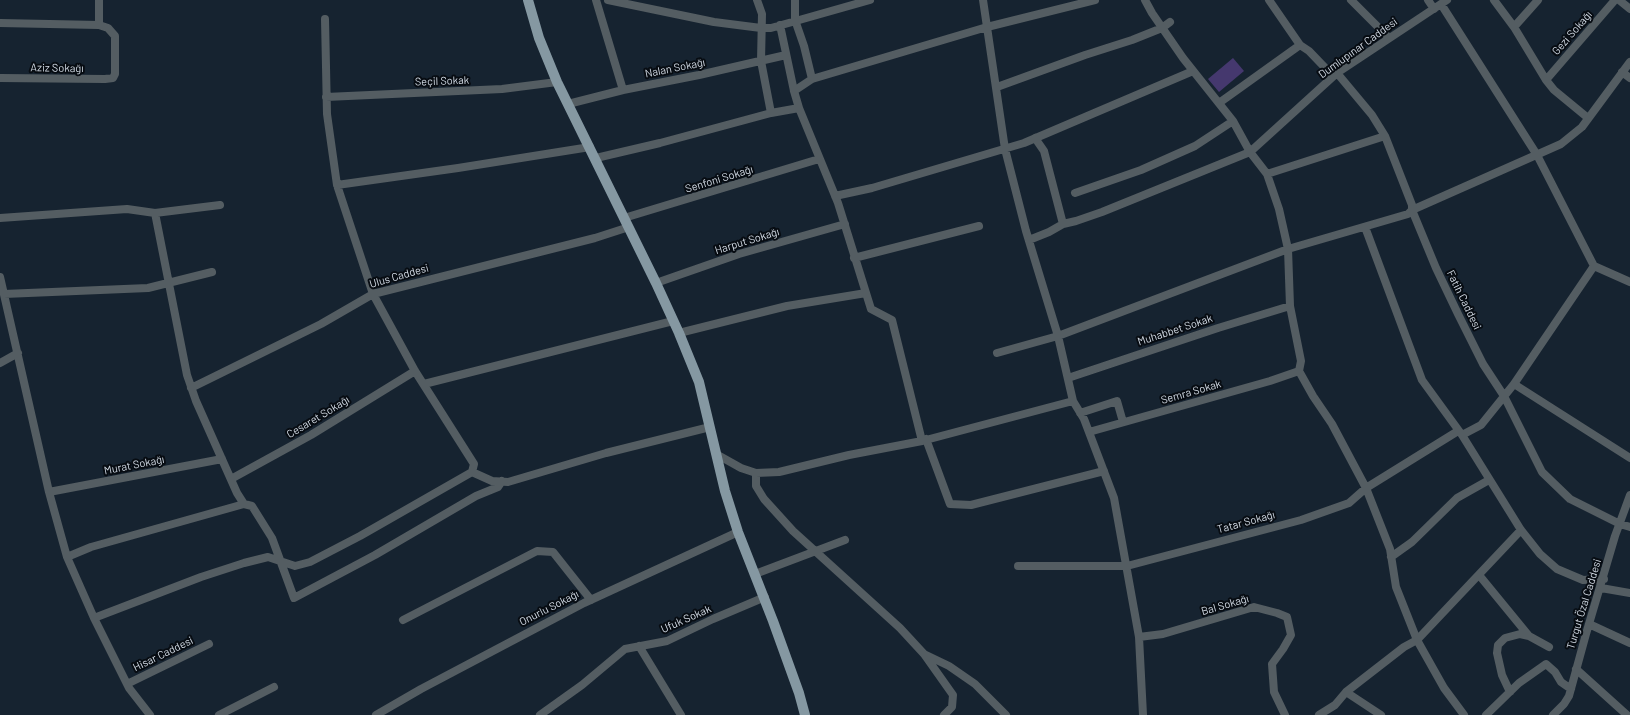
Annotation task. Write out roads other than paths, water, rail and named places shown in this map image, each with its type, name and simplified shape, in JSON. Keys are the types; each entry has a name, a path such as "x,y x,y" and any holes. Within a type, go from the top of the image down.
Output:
{"main road":[{"path":"528,0 539,38 557,82 596,158 656,282 699,382 725,492 738,532 764,597 799,693 805,715"}],"street":[{"path":"0,23 98,25 99,0"},
{"path":"596,0 623,90"},
{"path":"608,0 714,22 762,28 771,28 870,0"},
{"path":"757,0 762,14 760,61 771,113"},
{"path":"795,0 795,20 804,46 812,80"},
{"path":"983,0 1005,149 1028,240 1058,336 1073,401 1089,432 1114,498 1139,636 1143,715"},
{"path":"794,91 812,80 987,27 1095,0"},
{"path":"1145,0 1162,28 1193,71 1233,121 1250,152 1267,174 1279,208 1288,249 1290,306 1301,361 1299,371 1313,396 1332,424 1366,488 1379,519 1391,557 1396,587 1416,640 1444,688 1464,715"},
{"name":"Fatih Caddesi","path":"1269,0 1300,45 1309,51 1335,75 1372,115 1385,136 1412,204 1412,210 1436,268 1483,364 1504,396 1542,472 1570,499 1620,524 1630,527"},
{"path":"1351,0 1389,38"},
{"path":"1428,0 1441,4 1537,155 1594,266 1630,282"},
{"path":"1494,0 1514,27 1546,80 1554,90 1588,118"},
{"path":"1514,27 1538,0"},
{"name":"Gezi Sokağı","path":"1546,80 1615,0"},
{"path":"1619,0 1630,9"},
{"name":"Dumlupınar Caddesi","path":"1250,152 1335,75 1441,4"},
{"path":"94,618 201,577 244,563 268,558 295,566 310,562 360,536 472,472 474,464 415,371 372,294 337,185 327,114 325,19"},
{"path":"997,87 1162,28 1170,22"},
{"name":"Aziz Sokağı","path":"0,78 105,80 113,78 115,68 115,36 108,28 98,25"},
{"path":"780,25 799,108 835,196 871,309 892,320 924,440 950,504 971,505 1104,471"},
{"path":"1219,103 1300,45"},
{"name":"Nalan Sokağı","path":"568,104 623,90 699,75 786,55"},
{"path":"997,354 1058,336 1288,249 1408,214 1412,210 1561,144 1582,126 1630,62"},
{"path":"835,196 872,188 1005,149 1035,138 1193,71"},
{"path":"1622,72 1630,78"},
{"name":"Seçil Sokak","path":"326,97 502,89 557,82"},
{"path":"596,158 660,143 771,113 799,108"},
{"path":"1075,193 1141,170 1195,146 1233,121"},
{"path":"1267,174 1385,136"},
{"path":"1035,138 1044,151 1063,224"},
{"path":"337,185 590,147"},
{"path":"1028,240 1049,232 1063,224 1102,212 1250,152"},
{"name":"Senfoni Sokağı","path":"626,222 819,159"},
{"path":"0,218 127,209 155,213 220,205"},
{"path":"155,213 186,375 222,459 244,504"},
{"name":"Ulus Caddesi","path":"191,388 321,324 372,294 596,238 626,222"},
{"name":"Harput Sokağı","path":"656,282 739,254 845,224"},
{"path":"854,258 979,226"},
{"path":"1364,227 1422,380 1460,433 1521,530 1540,554 1558,569 1583,580 1604,579"},
{"name":"Tatar Sokağı","path":"1018,566 1127,566 1301,520 1349,503 1366,488 1460,433 1481,425 1514,384 1594,266"},
{"path":"3,297 148,288 212,272"},
{"path":"0,277 3,297 18,353 49,492 67,557 94,618 127,684 150,715"},
{"path":"679,333 787,306 866,293"},
{"name":"Muhabbet Sokak","path":"1068,378 1210,330 1290,306"},
{"path":"424,384 673,321"},
{"path":"0,363 18,353"},
{"name":"Cesaret Sokağı","path":"231,479 311,435 415,371"},
{"name":"Semra Sokak","path":"1089,432 1263,383 1299,371"},
{"path":"1514,384 1630,458"},
{"path":"716,454 741,468 756,473 779,472 849,455 924,440 1073,401"},
{"path":"1080,412 1117,402 1123,422"},
{"path":"472,472 492,480 508,482 606,453 710,427"},
{"name":"Murat Sokağı","path":"49,492 222,459"},
{"path":"756,473 756,486 764,499 793,531 900,628 924,654 953,695 952,707 944,715"},
{"path":"1391,557 1412,542 1457,498 1489,480"},
{"path":"67,557 91,547 244,504 252,506 257,512 272,538 294,598 375,555 476,496 498,487 502,481"},
{"name":"Turgut Özal Caddesi","path":"1557,713 1569,696 1589,624 1630,495"},
{"path":"1319,715 1335,705 1346,692 1404,647 1416,640 1521,530"},
{"name":"Onurlu Sokağı","path":"376,715 515,638 591,600 738,532"},
{"path":"755,574 814,550 845,540"},
{"path":"403,620 537,552 553,552 591,600"},
{"path":"1479,575 1529,636"},
{"path":"1601,588 1630,593"},
{"name":"Ufuk Sokak","path":"540,715 582,684 625,649 667,641 764,597"},
{"name":"Bal Sokağı","path":"1139,636 1163,634 1254,607 1277,612 1287,617 1291,635 1272,664 1274,692 1285,715"},
{"path":"1589,624 1630,643"},
{"path":"1510,692 1502,675 1497,653 1498,645 1504,638 1520,634 1529,636 1549,647"},
{"name":"Hisar Caddesi","path":"127,684 209,644"},
{"path":"639,646 681,715"},
{"path":"924,654 949,666 975,684 1006,715"},
{"path":"1486,715 1519,682 1546,664 1555,672 1562,682 1571,689"},
{"path":"1576,669 1627,715"},
{"path":"219,715 274,687"},
{"path":"1346,692 1381,715"}]}
